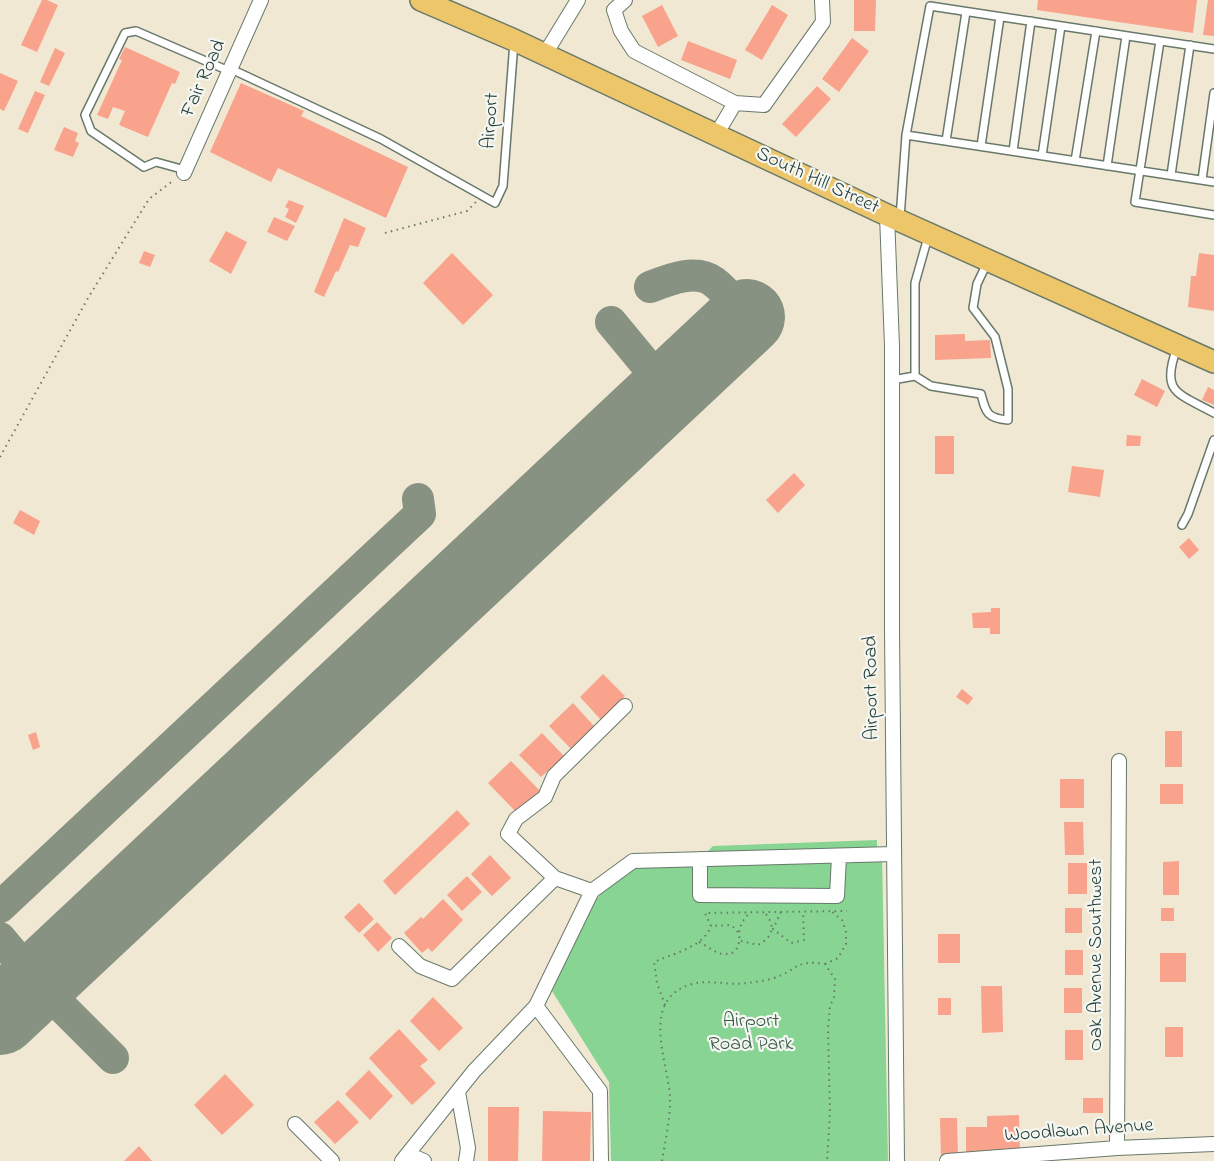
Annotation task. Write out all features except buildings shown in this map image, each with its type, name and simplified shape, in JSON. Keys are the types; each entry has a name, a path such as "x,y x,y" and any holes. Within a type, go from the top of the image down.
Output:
{"main road":[{"name":"South Hill Street","path":"421,0 514,39 893,218 1214,362"}],"street":[{"name":"Fair Road","path":"184,172 261,0"},
{"path":"545,54 578,0"},
{"path":"625,0 614,10 621,31 634,51 735,103 764,105 823,22 822,0"},
{"path":"716,135 735,103"},
{"name":"Airport Road","path":"893,218 897,1161"},
{"path":"592,891 555,878 508,834 516,819 545,797 554,776 625,706"},
{"name":"Oak Avenue Southwest","path":"1117,1148 1119,761"},
{"path":"424,1161 405,1158 474,1071 536,1006 592,891 633,861 894,854"},
{"path":"700,859 700,895 837,896 839,856"},
{"path":"399,946 420,966 452,979 555,878"},
{"path":"536,1006 600,1091 601,1161"},
{"path":"458,1092 468,1148 466,1161"},
{"path":"295,1124 332,1161"},
{"name":"Woodlawn Avenue","path":"947,1161 1117,1148 1214,1144"}],"lane":[{"path":"893,218 930,6 1214,49"},
{"path":"946,141 966,12"},
{"path":"981,146 1000,17"},
{"path":"1013,151 1031,21"},
{"path":"1042,156 1061,26"},
{"path":"184,172 156,162 144,167 91,131 85,115 125,33 136,31 230,70 381,139 483,196"},
{"path":"1075,161 1096,31"},
{"path":"1107,166 1126,36"},
{"name":"Airport","path":"483,196 495,203 503,186 514,39"},
{"path":"1160,41 1135,201 1214,215"},
{"path":"1171,176 1190,45"},
{"path":"1202,180 1214,93"},
{"path":"906,135 1214,182"},
{"path":"915,376 915,283 929,234"},
{"path":"892,380 915,376 931,386 981,394 986,412 995,419 1008,420 1008,389 995,337 974,308 977,284 988,260"},
{"path":"1178,346 1171,365 1170,379 1175,391 1214,413"},
{"path":"1182,525 1214,440"}],"path":[{"path":"0,457 88,298 149,199 184,172"},
{"path":"386,233 467,211 483,196"},
{"path":"662,1161 670,1099 659,1022 665,1005 676,992 691,984 714,981 740,984 756,982 776,978 797,964 814,962 825,964 838,958 846,944 846,932 842,920 831,911"},
{"path":"665,1005 657,983 654,962 699,942 708,934 711,926 705,914 847,911"},
{"path":"741,941 759,945 767,940 782,912"},
{"path":"765,913 771,920 773,929 791,943 804,940 803,912"},
{"path":"699,942 725,956 735,952 741,941 739,932 742,922 750,913"},
{"path":"711,926 731,925 739,932"},
{"path":"825,964 835,979 828,1029 830,1113 827,1161"}],"green space":[{"name":"Airport Road Park","path":"877,840 877,854 882,854 888,1161 611,1161 609,1082 552,991 590,907 621,870 705,854 713,846"}],"taxiway":[{"path":"650,287 682,277 707,278 723,290 747,317"},
{"path":"611,322 668,391"},
{"path":"0,907 420,514 418,499"},
{"path":"0,938 37,982 113,1058"}],"runway":[{"path":"0,1017 747,317"}]}
